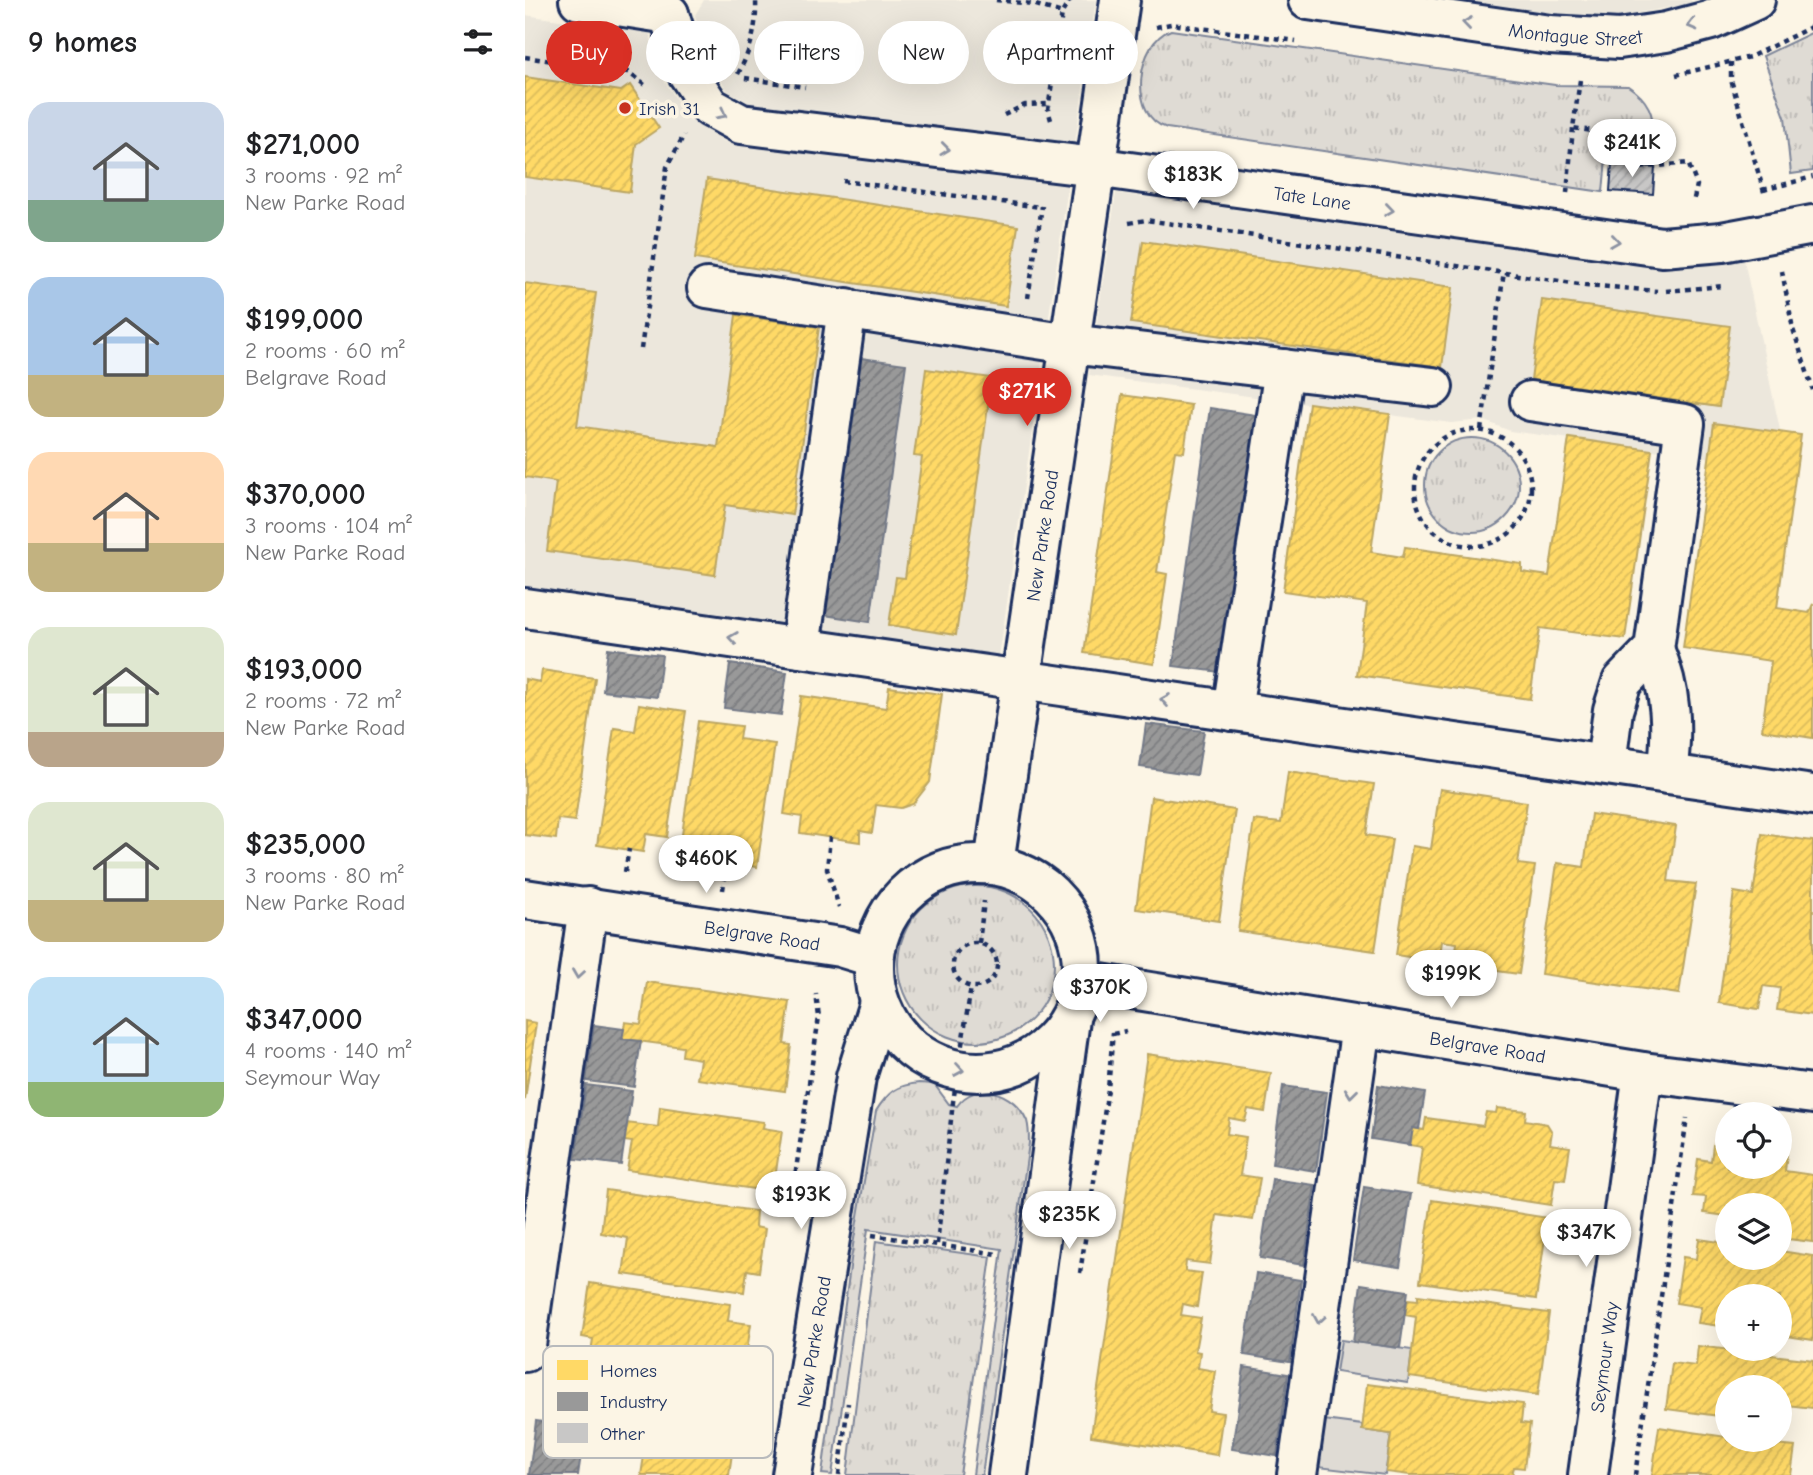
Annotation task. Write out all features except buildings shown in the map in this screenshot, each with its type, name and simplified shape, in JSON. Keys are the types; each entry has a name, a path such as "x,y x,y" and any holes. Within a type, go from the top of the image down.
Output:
{"street":[{"path":"579,0 673,7"},
{"name":"New Parke Road","path":"989,881 1120,0"},
{"name":"Montague Street","path":"1308,0 1550,35 1619,39 1666,32 1721,16 1755,0"},
{"name":"Tate Lane","path":"673,7 687,72 710,107 741,124 1095,167 1662,247 1722,242 1813,225"},
{"path":"707,288 1070,344 1433,387"},
{"path":"800,648 847,308"},
{"path":"1232,711 1284,369"},
{"path":"1530,401 1685,424 1654,649 1666,682 1672,715 1667,774"},
{"path":"525,608 1813,795"},
{"path":"1606,764 1613,710 1622,682 1654,649"},
{"path":"1008,1475 1070,1019 1082,981 1081,948 1064,909 1051,892 1025,874 989,881 960,864 928,875 901,896 883,924 873,957 879,1003 895,1033 921,1056 959,1071 987,1073 1020,1065 1049,1046 1070,1019"},
{"name":"Belgrave Road","path":"525,899 840,947 873,957"},
{"path":"525,1352 588,907"},
{"name":"Belgrave Road","path":"1082,981 1643,1072 1813,1094"},
{"name":"New Parke Road","path":"792,1475 856,1077 879,1003"},
{"path":"1297,1475 1361,1026"},
{"name":"Seymour Way","path":"1588,1475 1643,1072"}],"path":[{"path":"641,349 667,167 685,132 737,76 748,55 757,24 756,0"},
{"path":"996,0 1033,4 1062,13"},
{"path":"1022,337 1040,207 1047,202 1052,162 1053,124 1048,110 1062,13 1070,0"},
{"path":"1721,16 1731,62 1731,80 1765,197"},
{"path":"1147,32 1157,26 1171,24 1301,42"},
{"path":"1667,76 1750,57 1813,26"},
{"path":"1573,80 1591,81"},
{"path":"1567,193 1580,80"},
{"path":"1573,128 1617,135 1623,162 1639,168 1688,163 1697,185 1693,204"},
{"path":"1755,193 1813,177"},
{"path":"1554,191 1579,195"},
{"path":"1680,205 1707,202"},
{"path":"1124,228 1135,220 1146,220 1626,290 1706,290 1728,285"},
{"path":"1781,265 1793,329 1813,390"},
{"path":"1772,276 1793,271"},
{"path":"1481,430 1504,272"},
{"path":"1465,430 1481,430 1496,434 1520,454 1531,482 1530,498 1517,525 1506,536 1492,543 1462,545 1440,534 1423,517 1415,486 1418,470 1436,443 1465,430"},
{"path":"830,837 827,869 834,894"},
{"path":"624,880 629,849"},
{"path":"721,901 727,862"},
{"path":"978,943 989,881"},
{"path":"978,943 995,955 997,969 990,981 979,987 959,979 953,965 958,951 964,946 978,943"},
{"path":"937,1244 953,1102 971,986"},
{"path":"1635,1475 1683,1128 1690,1114"},
{"path":"870,1248 872,1235 937,1244 997,1253 995,1266"},
{"path":"839,1475 849,1397"}],"shaded area":[{"path":"704,0 1096,0 1093,21 983,21 983,84 1084,84 1075,143 750,103 728,91 723,84 740,84 740,21 697,21 695,15"},
{"path":"1461,0 1691,0 1692,3 1619,17 1553,13"},
{"path":"525,15 566,21 546,21 546,84 632,84 632,31 646,33 646,84 666,84 689,119 727,143 1068,186 995,684 525,607"},
{"path":"1116,193 1657,268 1744,260 1788,468 1510,431 1483,420 1451,423 1089,375"}],"green space":[{"path":"1171,30 1555,85 1628,86 1641,96 1649,108 1653,122 1653,138 1637,158 1606,159 1603,192 1167,128 1155,121 1146,110 1141,79 1150,49 1159,37"},
{"path":"1813,32 1813,171 1791,174 1785,117 1763,56"},
{"path":"1472,438 1490,442 1505,452 1515,467 1519,485 1515,503 1505,518 1490,528 1472,532 1454,528 1439,518 1429,503 1425,485 1429,467 1439,452 1454,442"},
{"path":"976,886 1006,892 1031,909 1048,934 1054,964 1048,994 1031,1019 1006,1036 976,1042 946,1036 921,1019 904,994 898,964 904,934 921,909 946,892"},
{"path":"919,1083 934,1084 949,1104 957,1106 974,1093 995,1092 1014,1103 1028,1126 1029,1143 982,1475 973,1475 1002,1249 868,1229 832,1475 822,1474 853,1245 876,1111 894,1091"},
{"path":"876,1241 991,1257 960,1475 847,1475"},
{"path":"1341,1340 1412,1350 1408,1383 1336,1372"},
{"path":"1324,1420 1362,1425 1362,1430 1391,1434 1385,1475 1318,1467"}],"place":[{"name":"Irish 31","path":"625,108"}]}
